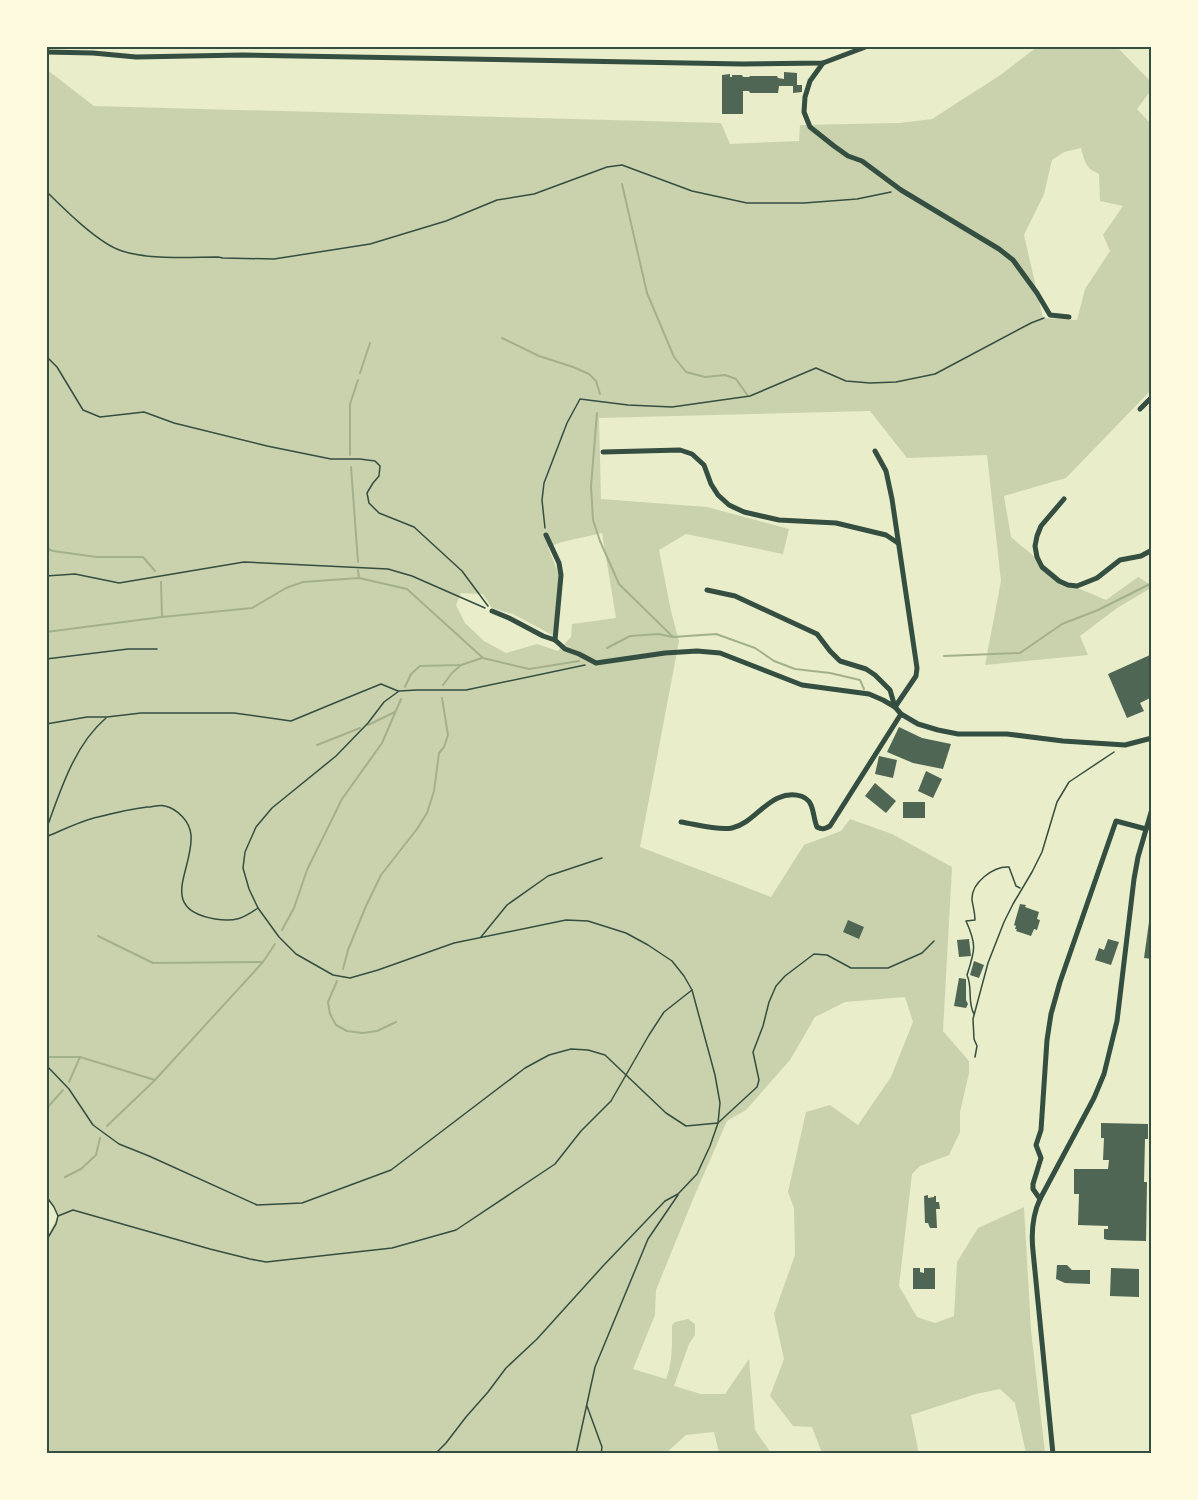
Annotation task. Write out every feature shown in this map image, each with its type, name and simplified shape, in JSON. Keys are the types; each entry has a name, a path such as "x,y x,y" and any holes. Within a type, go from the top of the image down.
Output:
{"street":[{"path":"243,46 243,55"},
{"path":"46,52 66,50 136,57 243,55 712,64 823,63 868,46"},
{"path":"823,63 810,81 805,97 804,112 810,127 848,156 862,162 901,190 999,249 1013,260 1050,315 1069,317"},
{"path":"1140,409 1152,397"},
{"path":"603,452 680,450 692,454 704,465 717,495 729,505 744,512 778,520 836,523 886,535 898,543"},
{"path":"875,452 886,471 892,500 917,668 916,676 895,707"},
{"path":"1064,499 1041,526 1035,546 1042,567 1059,581 1077,586 1097,579 1120,560 1141,556 1152,550"},
{"path":"546,535 559,563 561,575 555,640"},
{"path":"707,590 735,596 817,634 840,661 866,669 875,675 890,690 895,707"},
{"path":"492,611 555,640 565,649 596,663 665,652 708,651 728,656 802,685 868,694 895,707 901,714 918,724 958,734 1007,734 1125,745 1152,738"},
{"path":"681,822 722,829 731,828 742,824 778,798 799,795 811,804 817,827 826,828 830,826 901,714"},
{"path":"1053,1454 1031,1236 1034,1213 1094,1098 1106,1066 1117,1022 1134,879 1152,809"},
{"path":"1040,1199 1033,1189 1033,1184 1041,1158 1036,1145 1041,1130 1051,1014 1116,821 1146,829"}],"path":[{"path":"46,191 94,236 120,251 145,255 274,259 370,244 446,221 497,200 534,195 607,167 622,165 692,191 747,203 848,200 901,190"},
{"path":"546,535 542,500 544,483 559,442 580,399 628,405 672,407 750,396 816,368 846,381 896,382 934,374 1050,315"},
{"path":"46,356 57,367 83,410 100,417 144,412 174,423 267,446 331,459 375,461 380,466 379,476 367,493 369,502 379,513 414,527 462,571 492,611"},
{"path":"46,576 75,574 119,583 244,562 388,569 412,576 492,611"},
{"path":"46,658 128,649 157,649"},
{"path":"46,724 87,717 141,713 234,713 291,722 381,684 399,691 466,690 596,663"},
{"path":"399,691 384,702 368,723 336,756 272,808 256,827 245,852 243,868 258,908 279,937 296,954 333,975 350,978 454,944 566,920 588,921 626,933 672,961 684,976 692,990 715,1075 720,1103 718,1123 710,1146 697,1174 678,1194 648,1239 595,1367 576,1454"},
{"path":"46,830 64,781 82,748 98,725 107,717"},
{"path":"975,1057 977,1046 972,1026 988,963 1004,922 1042,852 1057,802 1069,782 1125,745"},
{"path":"46,837 97,817 164,805 177,812 190,826 192,838 183,878 183,896 189,910 203,917 226,921 244,918 258,908"},
{"path":"481,938 507,905 548,876 602,858"},
{"path":"974,1015 970,1008 970,981 967,975 975,948 966,921 975,920 973,892 985,876 1004,867 1009,867 1016,886 1022,888"},
{"path":"46,1065 69,1089 93,1125 119,1144 257,1205 302,1203 391,1170 525,1068 549,1055 572,1049 588,1050 605,1055 666,1113 686,1126 718,1123 757,1087 759,1080 753,1052 769,1002 776,986 785,976 814,954 827,955 851,968 888,968 922,953 934,941"},
{"path":"58,1216 73,1210 266,1262 392,1248 456,1230 555,1164 580,1131 611,1101 664,1012 692,990"},
{"path":"435,1454 506,1368 537,1339 665,1201 678,1194"},
{"path":"46,1196 58,1216 46,1241"},
{"path":"587,1405 602,1446 601,1454"}],"green space":[{"path":"1037,47 1117,47 1151,82 1151,90 1137,109 1151,124 1151,390 1066,478 1004,496 1011,537 1066,583 1106,600 1138,577 1151,585 1151,588 1117,608 1080,636 1088,655 985,665 1001,581 987,455 907,458 870,411 599,418 601,499 707,507 789,529 783,554 686,534 659,550 679,641 640,847 771,897 804,845 841,831 850,819 892,834 952,867 943,1031 969,1061 969,1073 960,1112 960,1132 949,1155 920,1166 912,1174 899,1286 917,1317 935,1323 954,1316 957,1262 978,1228 1024,1207 1031,1330 1045,1453 1026,1453 1015,1403 1000,1389 976,1394 911,1415 919,1454 822,1453 812,1427 793,1426 770,1396 784,1359 774,1314 795,1255 794,1208 788,1192 806,1112 830,1105 858,1125 891,1077 913,1022 905,997 845,1002 815,1017 790,1060 746,1110 727,1121 656,1290 655,1315 633,1369 666,1379 671,1359 672,1325 688,1319 695,1324 695,1335 689,1344 674,1386 701,1394 725,1394 749,1359 755,1430 771,1453 719,1453 714,1432 686,1435 665,1454 47,1453 46,1240 58,1216 46,1197 46,69 94,106 721,123 730,144 799,141 800,125 900,123 932,119 999,76","holes":["1081,148 1088,167 1099,174 1100,201 1123,206 1103,235 1110,251 1085,289 1077,320 1043,318 1024,235 1044,194 1052,160 1064,152","602,533 616,618 572,624 571,637 558,651 537,644 506,653 484,641 465,623 456,605 461,593 483,594 492,608 513,614 556,637 559,575 548,547"]}],"building":[{"path":"784,72 797,73 797,85 802,85 802,92 793,93 793,86 779,86 778,93 743,91 743,114 722,114 722,75 730,74 730,77 732,75 777,76 784,79"},
{"path":"1150,655 1152,659 1152,697 1140,703 1144,711 1127,718 1108,674"},
{"path":"899,727 922,738 951,744 943,769 913,763 887,752"},
{"path":"879,756 897,760 893,778 875,774"},
{"path":"926,771 942,779 933,798 918,791"},
{"path":"875,783 896,801 886,813 865,796"},
{"path":"903,802 925,802 925,818 903,818"},
{"path":"1020,904 1039,912 1037,919 1040,920 1037,930 1034,929 1031,936 1015,929"},
{"path":"848,920 864,927 859,939 843,932"},
{"path":"1149,922 1152,922 1152,959 1144,958"},
{"path":"969,939 971,956 959,957 957,940"},
{"path":"1108,939 1119,942 1111,965 1095,960 1099,948 1104,950"},
{"path":"974,961 984,965 979,978 970,975"},
{"path":"959,978 966,979 968,1004 966,1008 954,1006"},
{"path":"1101,1123 1148,1124 1148,1139 1145,1139 1144,1182 1147,1182 1146,1241 1108,1240 1104,1239 1104,1229 1108,1229 1108,1226 1078,1225 1079,1194 1074,1194 1074,1169 1108,1169 1109,1160 1103,1160 1104,1138 1101,1138"},
{"path":"928,1195 928,1198 936,1196 936,1202 939,1202 940,1209 936,1209 937,1228 930,1228 928,1223 925,1223 924,1196"},
{"path":"1057,1265 1067,1265 1072,1270 1090,1270 1090,1284 1065,1283 1056,1279"},
{"path":"913,1268 920,1268 920,1272 924,1273 924,1268 935,1268 935,1289 913,1289"},
{"path":"1111,1268 1139,1269 1139,1297 1110,1296"}],"waterway":[{"path":"622,184 647,293 674,357 686,372 705,377 725,375 736,379 748,396"},
{"path":"502,338 539,356 589,374 596,381 600,394"},
{"path":"360,373 370,343"},
{"path":"350,455 350,404 358,380"},
{"path":"597,413 591,486 593,520 600,541 619,584 673,637"},
{"path":"351,467 358,562"},
{"path":"46,548 97,557 143,557 155,571"},
{"path":"358,570 359,578"},
{"path":"46,632 252,608 286,588 303,582 359,578 407,589 483,658 529,669 579,661"},
{"path":"161,582 162,617"},
{"path":"944,656 1020,653 1062,624 1098,610 1152,583"},
{"path":"607,648 630,636 658,634 673,637 716,634 755,648 774,661 795,669 830,673 860,680 864,689"},
{"path":"405,687 411,674 420,666 461,665 482,658"},
{"path":"443,685 461,665"},
{"path":"343,969 348,950 381,875 427,813 434,791 439,753 448,735 442,698"},
{"path":"282,930 294,908 307,870 342,799 382,743 401,699"},
{"path":"368,725 395,712"},
{"path":"317,745 360,728"},
{"path":"98,936 153,963 263,962"},
{"path":"46,1057 80,1057 155,1080 263,962 275,944"},
{"path":"337,981 328,1002 330,1014 336,1025 347,1031 363,1033 377,1031 396,1022"},
{"path":"69,1082 80,1057"},
{"path":"107,1126 155,1080"},
{"path":"46,1109 63,1090"},
{"path":"65,1177 81,1169 96,1155 100,1138"}]}
